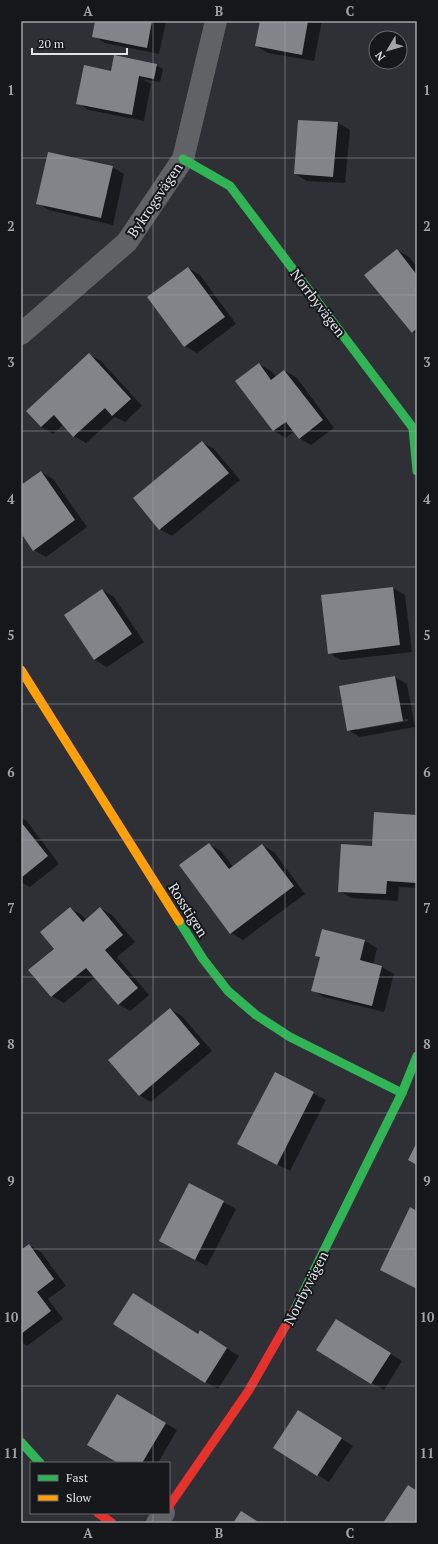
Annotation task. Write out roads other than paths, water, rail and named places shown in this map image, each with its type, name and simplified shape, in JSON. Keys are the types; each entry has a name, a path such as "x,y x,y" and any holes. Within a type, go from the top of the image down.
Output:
{"street":[{"name":"Bykrogsvägen","path":"21,334 127,242 183,159 216,21"},
{"name":"Norrbyvägen","path":"183,159 230,186 415,428 417,471"},
{"name":"Rosstigen","path":"21,670 203,959 228,991 256,1015 290,1036 402,1093"},
{"name":"Norrbyvägen","path":"170,1505 249,1390 293,1314 402,1093 417,1056"},
{"path":"21,1442 39,1462"},
{"path":"99,1514 112,1523"},
{"path":"157,1523 163,1514"}]}
